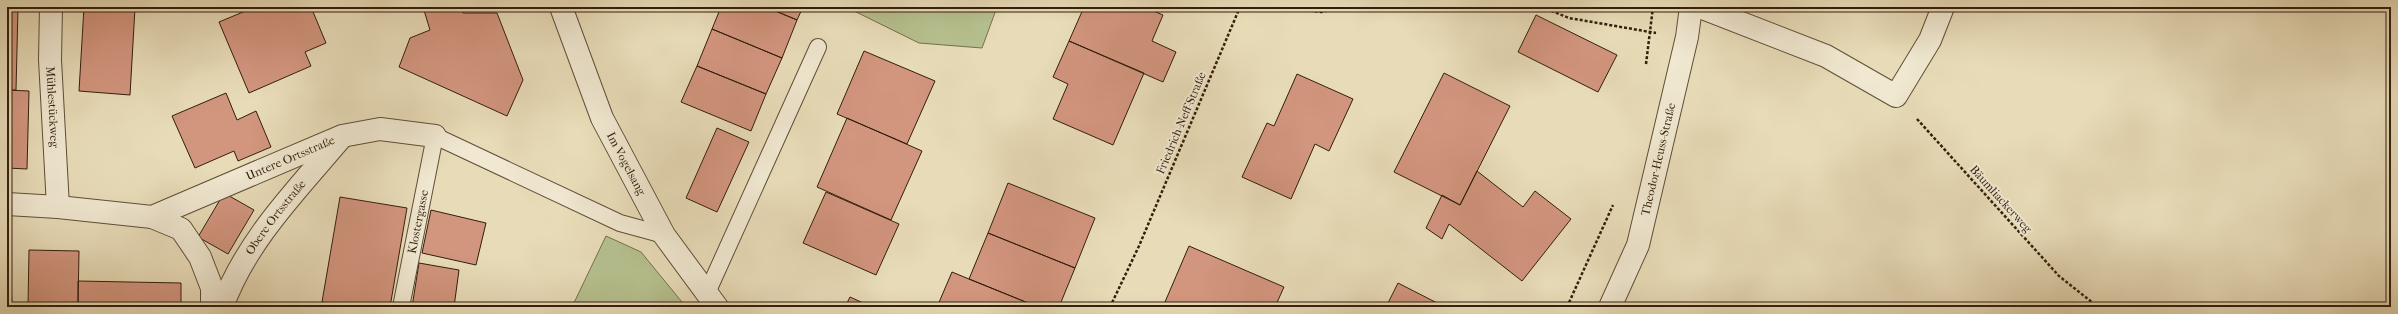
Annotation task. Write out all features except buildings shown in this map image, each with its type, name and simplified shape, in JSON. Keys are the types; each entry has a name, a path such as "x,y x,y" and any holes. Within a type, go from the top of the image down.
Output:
{"street":[{"name":"Mühlestückweg","path":"51,7 50,60 58,207"},
{"name":"Im Vogelsang","path":"561,7 602,118 664,235 712,300"},
{"name":"Theodor-Heuss-Straße","path":"1613,306 1638,245 1687,37 1691,7"},
{"path":"1700,7 1826,56 1896,96 1930,40 1943,7"},
{"name":"Untere Ortsstraße","path":"152,217 342,136 380,129 435,136"},
{"name":"Obere Ortsstraße","path":"222,307 230,286 256,240 342,136"},
{"name":"Untere Ortsstraße","path":"7,204 58,207 152,217 180,229 200,257 212,288 212,307"}],"lane":[{"path":"712,300 818,47"},
{"path":"435,136 620,223 664,235"},
{"name":"Klostergasse","path":"401,307 435,136"}],"path":[{"name":"Friedrich-Neff-Straße","path":"1110,307 1139,246 1240,7"},
{"path":"1280,7 1321,12 1345,7"},
{"path":"1542,7 1569,18 1687,37"},
{"path":"1645,71 1653,7"},
{"name":"Bäumliackerweg","path":"1896,96 2059,276 2098,307"},
{"path":"1567,307 1610,214 1614,201"}],"green space":[{"path":"846,7 997,7 982,48 919,43"},
{"path":"606,236 641,252 686,307 572,307"}]}
